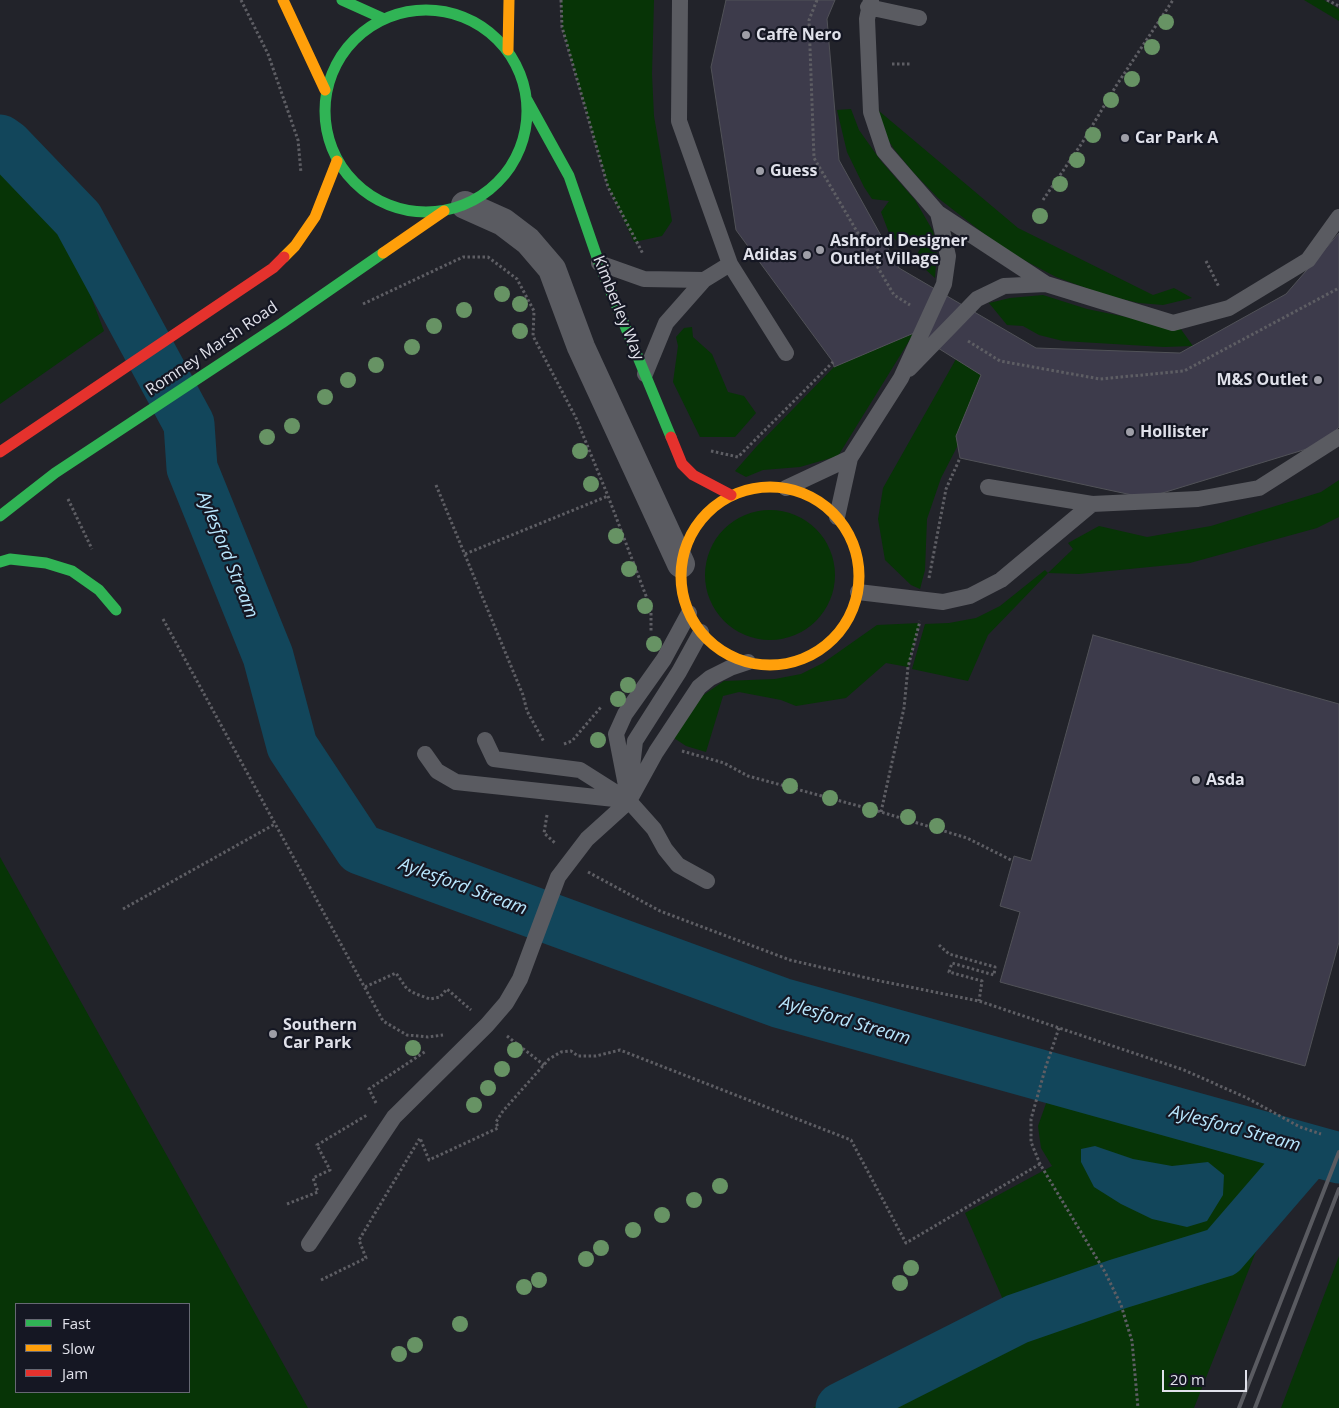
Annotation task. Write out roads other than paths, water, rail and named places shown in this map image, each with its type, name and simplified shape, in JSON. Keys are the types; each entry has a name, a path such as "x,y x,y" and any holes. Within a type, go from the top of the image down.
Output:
{"main road":[{"path":"283,0 325,90"},
{"path":"342,0 382,18"},
{"path":"402,12 411,0"},
{"path":"508,50 506,17 509,0"},
{"path":"454,208 413,212 382,203 356,186 337,161 328,139 324,115 325,90 336,61 356,36 382,18 402,12 432,9 461,15 487,30 508,50 521,74 527,100"},
{"name":"Romney Marsh Road","path":"0,516 55,473 454,208 493,188 514,163 526,132 527,100"},
{"name":"Kimberley Way","path":"527,100 569,176 598,263 682,464 693,475 731,496"},
{"name":"Romney Marsh Road","path":"0,452 273,268 295,246 315,217 337,161"},
{"path":"758,487 786,488 814,498 837,517 852,540 858,566 858,592 850,614 837,635 818,650 796,661 772,665 748,662 731,656 701,632 689,613 682,589 681,564 690,536 707,512 731,496 758,487"},
{"path":"0,562 10,559 46,563 72,571 99,590 116,610"}],"street":[{"path":"454,208 503,222 528,241 552,269 581,347 681,564"}],"lane":[{"path":"680,0 679,121 730,264 786,353"},
{"path":"919,18 869,4 871,112 884,151 938,214 1046,284 1173,323 1230,308 1308,260 1339,217"},
{"path":"837,517 850,458 901,378 944,284 948,256 938,214"},
{"path":"598,263 644,279 704,280"},
{"path":"645,374 666,324 704,280 730,264"},
{"path":"901,378 977,299 1004,286 1046,284"},
{"path":"988,487 1092,504 1198,499 1259,488 1339,437"},
{"path":"786,488 850,458"},
{"path":"858,592 943,602 970,596 1001,580 1092,504"},
{"path":"628,801 616,734 626,714 664,659 689,613"},
{"path":"628,801 635,741 679,672 701,632"},
{"path":"309,1244 394,1117 487,1025 506,1003 520,979 558,877 588,839 628,801 656,752 700,687 710,678 748,662"},
{"path":"485,740 494,759 580,770 628,801 654,829 665,849 678,865 707,880"},
{"path":"425,754 437,772 456,782 628,801"}],"water":[{"path":"1095,1146 1133,1159 1172,1166 1208,1162 1224,1175 1223,1195 1207,1221 1187,1227 1152,1219 1121,1204 1094,1187 1081,1162 1081,1149"}],"waterway":[{"name":"Aylesford Stream","path":"0,140 78,219 189,424 192,468 268,656 292,746 360,849 781,1003 1339,1158"},
{"path":"841,1408 1017,1319 1118,1284 1222,1252 1310,1150"}],"railway":[{"path":"1239,1408 1339,1152"},
{"path":"1255,1408 1339,1189"}],"place":[{"name":"Caffè Nero","path":"746,35"},
{"name":"Car Park A","path":"1125,138"},
{"name":"Guess","path":"760,171"},
{"name":"Ashford Designer Outlet Village","path":"820,250"},
{"name":"Adidas","path":"807,255"},
{"name":"M&S Outlet","path":"1318,380"},
{"name":"Hollister","path":"1130,432"},
{"name":"Asda","path":"1196,780"},
{"name":"Southern Car Park","path":"273,1034"}]}
